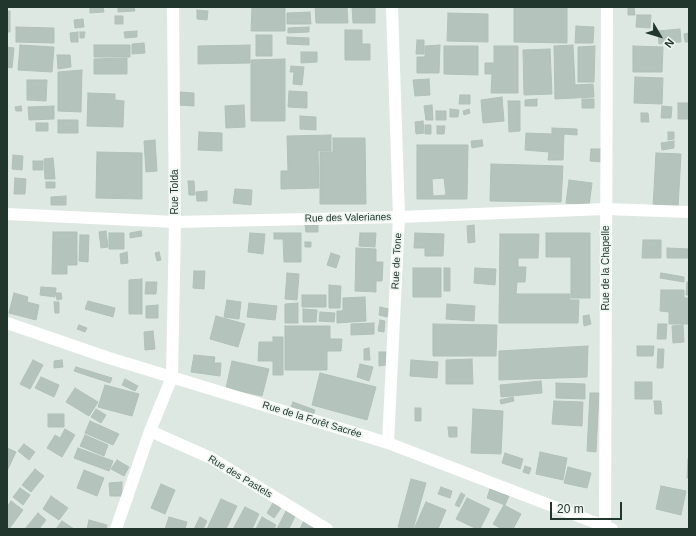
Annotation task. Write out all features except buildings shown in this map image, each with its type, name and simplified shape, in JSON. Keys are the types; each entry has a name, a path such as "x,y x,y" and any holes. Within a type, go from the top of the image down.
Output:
{"street":[{"name":"Rue Tolda","path":"172,377 175,222 173,7"},
{"name":"Rue de Tone","path":"388,443 399,218 392,7"},
{"name":"Rue de la Chapelle","path":"607,7 606,209 608,528"},
{"name":"Rue des Valerianes","path":"7,214 175,222 399,218 606,209 689,212"},
{"name":"Rue de la Forêt Sacrée","path":"7,323 109,358 388,443 608,528"},
{"path":"116,529 150,431 172,377"},
{"name":"Rue des Pastels","path":"150,431 211,458 327,529"}]}
